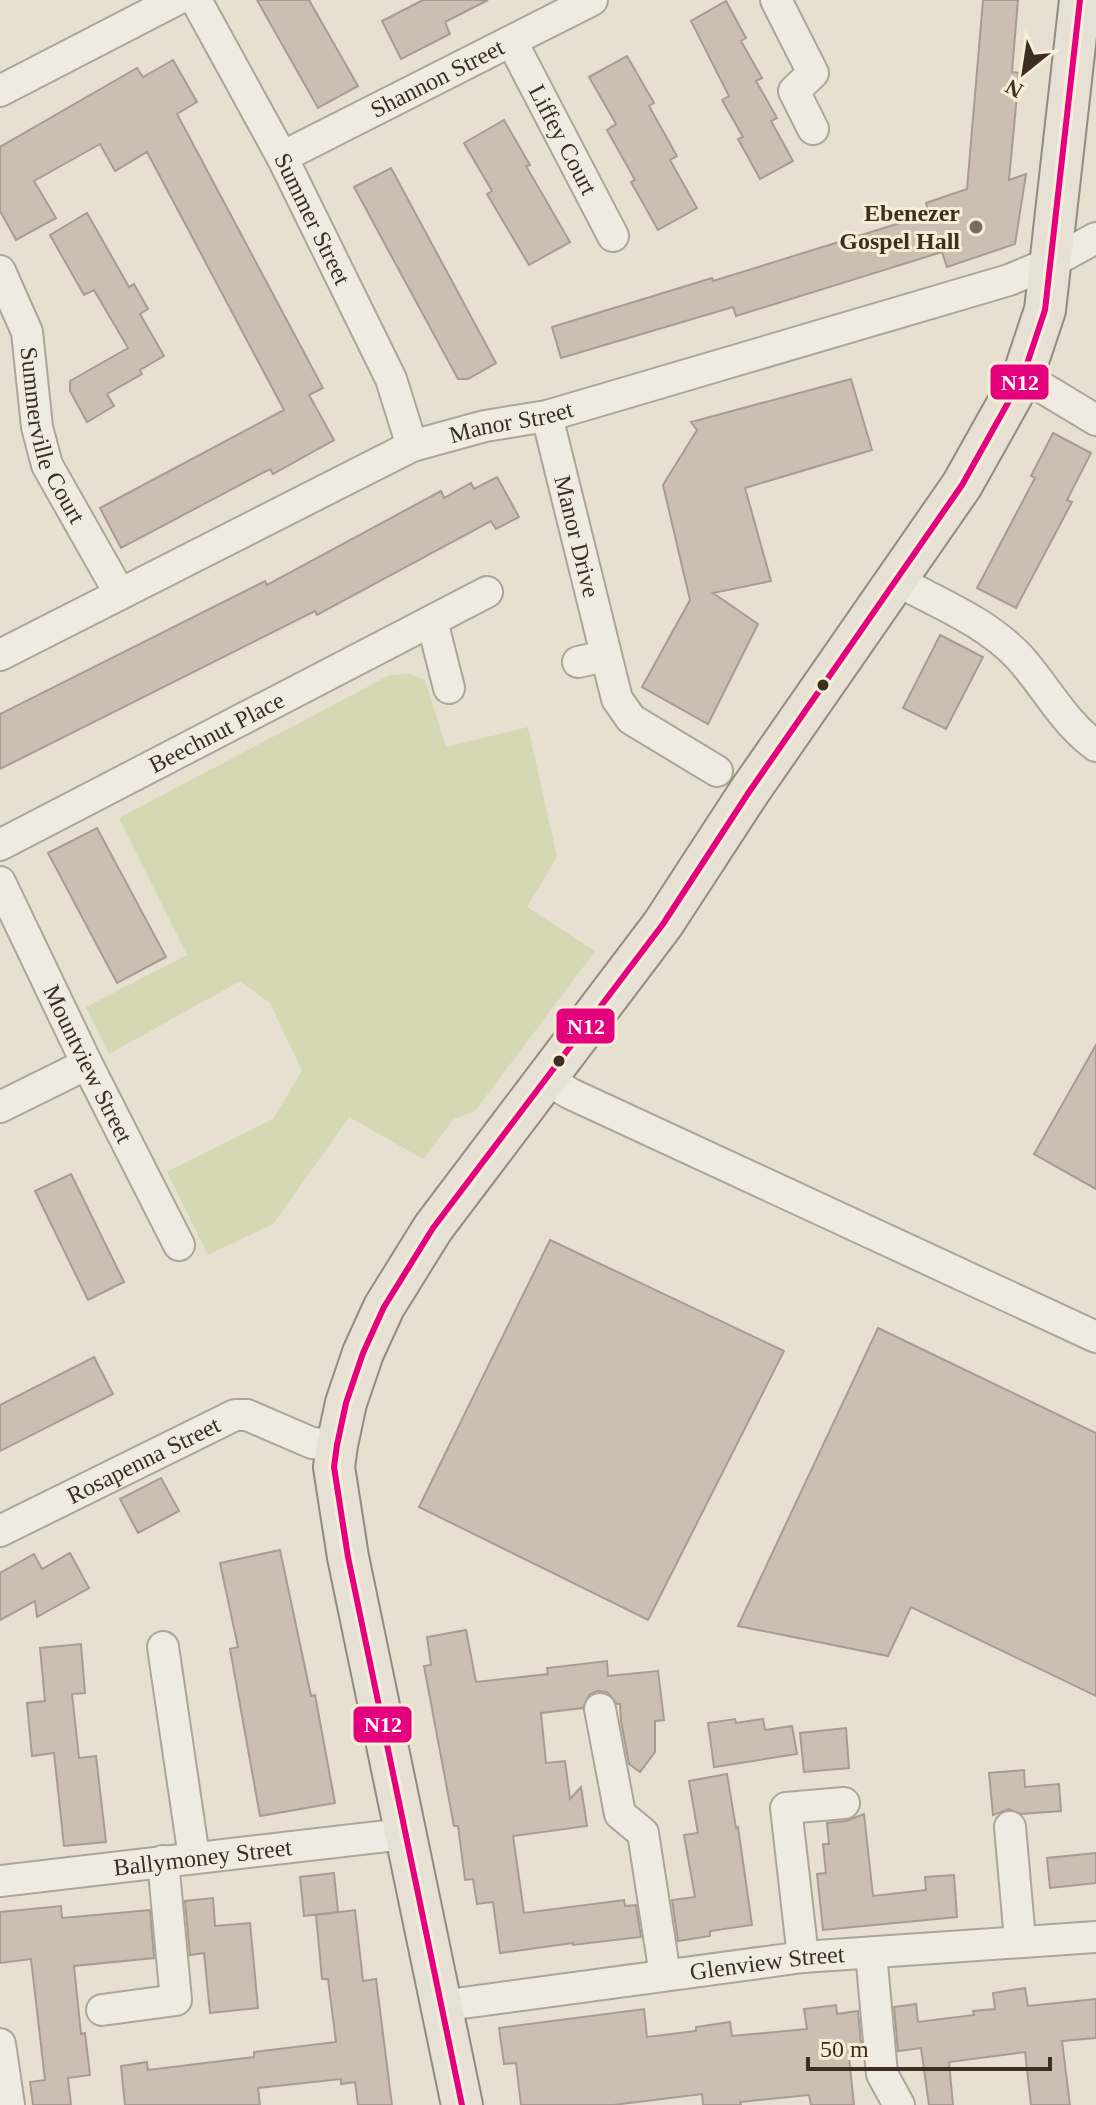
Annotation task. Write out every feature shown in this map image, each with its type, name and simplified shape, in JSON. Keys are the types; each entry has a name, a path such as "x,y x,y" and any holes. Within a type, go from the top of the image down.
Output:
{"main road":[{"path":"462,2105 348,1557 334,1467 350,1390 384,1307 433,1228 663,924 749,792 962,485 1023,376 1045,310 1080,0"}],"street":[{"path":"0,91 176,0"},
{"name":"Summer Street","path":"196,0 282,157 391,379 412,446"},
{"name":"Shannon Street","path":"282,157 592,0"},
{"path":"776,0 813,73 794,91 813,129"},
{"name":"Liffey Court","path":"512,42 613,236"},
{"name":"Manor Street","path":"0,655 412,446 485,426 547,416 1009,280 1052,262 1096,238"},
{"name":"Summerville Court","path":"0,271 27,332 37,427 47,465 120,594"},
{"path":"1023,376 1096,420"},
{"name":"Manor Drive","path":"547,416 592,659 631,719 717,771"},
{"path":"896,580 991,632 1019,658 1078,734 1096,746"},
{"name":"Beechnut Place","path":"0,845 487,592"},
{"path":"432,621 449,688"},
{"name":"Mountview Street","path":"0,882 87,1064 179,1245"},
{"path":"0,1107 87,1064"},
{"path":"547,1079 569,1093 1096,1337"},
{"name":"Rosapenna Street","path":"0,1531 235,1415 247,1415 312,1443 337,1445"},
{"path":"163,1647 194,1857"},
{"path":"600,1709 620,1814 643,1833 665,1975"},
{"path":"803,1957 786,1808 844,1803"},
{"path":"1010,1827 1020,1940"},
{"name":"Ballymoney Street","path":"0,1881 404,1834"},
{"path":"102,2010 176,2000 163,1861"},
{"name":"Glenview Street","path":"440,2006 803,1957 1096,1937"},
{"path":"871,1953 882,2074 899,2105"},
{"path":"0,2044 9,2105"}],"green space":[{"path":"410,674 425,680 446,747 528,727 557,857 527,907 595,951 475,1111 454,1119 423,1159 349,1117 273,1224 208,1255 167,1172 273,1119 302,1071 270,1003 240,981 109,1054 86,1007 187,955 119,818 390,675"}],"building":[{"path":"257,0 309,0 358,86 318,108"},
{"path":"423,0 488,0 445,22 450,34 401,59 382,21"},
{"path":"983,0 1018,0 1012,72 1019,73 1009,180 1026,174 1015,244 947,267 942,252 736,316 733,307 561,358 552,327 929,214 926,203 967,189"},
{"path":"726,1 746,38 741,41 762,78 756,81 777,118 771,121 793,161 760,179 738,139 743,137 722,100 729,96 691,21"},
{"path":"627,56 654,103 649,106 677,156 670,160 697,208 658,230 607,130 616,124 589,77"},
{"path":"173,60 197,102 177,114 323,388 309,395 334,440 273,474 270,469 121,548 100,508 284,410 147,152 115,171 100,144 34,181 56,218 16,240 0,211 0,147 137,68 143,77"},
{"path":"504,120 530,165 526,166 570,242 529,265 487,194 492,191 464,143"},
{"path":"391,168 496,363 468,379 458,379 354,187"},
{"path":"87,213 129,287 134,284 148,309 140,314 164,356 140,370 142,374 107,394 114,406 87,422 70,391 70,381 128,348 94,290 84,295 50,235"},
{"path":"851,379 872,450 745,488 771,581 713,593 758,624 708,724 642,687 690,600 663,485 697,430 691,422"},
{"path":"1053,433 1091,453 1067,500 1072,502 1016,608 977,588 1035,478 1031,476"},
{"path":"497,477 519,517 496,529 491,521 317,615 315,611 0,769 0,714 265,581 267,585 441,491 444,498 471,483 474,489"},
{"path":"940,635 983,657 946,729 903,708"},
{"path":"97,828 166,957 117,983 48,853"},
{"path":"1096,1045 1096,1189 1034,1154"},
{"path":"71,1174 124,1282 88,1300 35,1191"},
{"path":"550,1240 784,1351 648,1620 419,1507"},
{"path":"878,1328 1096,1433 1096,1696 911,1607 888,1656 738,1626"},
{"path":"94,1357 113,1394 0,1451 0,1405"},
{"path":"161,1478 179,1511 138,1533 120,1499"},
{"path":"280,1550 311,1696 315,1695 335,1803 260,1816 230,1649 238,1647 220,1563"},
{"path":"70,1553 89,1588 37,1617 35,1601 0,1620 0,1573 34,1554 42,1569"},
{"path":"466,1630 476,1682 548,1674 547,1668 607,1661 608,1676 658,1671 664,1720 655,1721 655,1752 640,1772 629,1764 620,1704 607,1692 597,1691 589,1695 583,1708 541,1713 546,1763 565,1761 570,1799 581,1787 587,1826 513,1836 524,1913 624,1900 625,1906 636,1905 641,1937 500,1953 493,1902 477,1904 473,1879 465,1880 458,1826 454,1826 424,1666 431,1665 427,1637"},
{"path":"81,1644 85,1693 72,1694 79,1758 96,1756 106,1842 64,1846 54,1753 32,1756 27,1703 45,1701 40,1648"},
{"path":"735,1719 736,1723 763,1719 765,1730 792,1726 797,1754 714,1767 708,1723"},
{"path":"846,1728 849,1768 804,1772 800,1733"},
{"path":"1024,1770 1025,1787 1059,1784 1061,1811 1021,1814 1009,1809 993,1815 989,1773"},
{"path":"727,1774 752,1925 710,1931 710,1936 678,1941 672,1900 695,1897 684,1835 698,1833 689,1781"},
{"path":"864,1814 873,1896 926,1890 925,1877 954,1875 957,1917 823,1930 817,1874 826,1873 823,1844 829,1844 827,1823 846,1821"},
{"path":"1096,1853 1096,1883 1050,1888 1047,1858"},
{"path":"334,1873 338,1912 304,1916 300,1877"},
{"path":"213,1898 215,1926 250,1923 258,2008 210,2013 204,1953 190,1955 185,1901"},
{"path":"61,1906 62,1918 150,1910 154,1958 74,1966 81,2034 85,2033 90,2075 68,2078 71,2105 33,2105 30,2082 45,2080 31,1959 0,1963 0,1912"},
{"path":"355,1910 363,1981 376,1979 392,2105 358,2105 355,2082 341,2084 341,2079 258,2088 260,2105 125,2105 121,2066 147,2062 148,2070 254,2057 254,2052 336,2042 328,1979 322,1979 316,1915"},
{"path":"1025,1988 1028,2006 1096,1999 1096,2038 1062,2041 1070,2105 1031,2105 1025,2052 949,2062 953,2105 929,2105 921,2048 898,2051 894,2007 916,2004 918,2022 974,2015 973,2011 995,2009 993,1993"},
{"path":"836,2005 837,2014 858,2011 862,2055 849,2057 854,2105 811,2105 809,2095 740,2102 741,2105 703,2105 702,2094 613,2105 521,2105 516,2063 504,2064 499,2028 644,2009 647,2037 696,2031 696,2027 730,2022 732,2036 807,2029 804,2009"}],"transit line":[{"name":"N12","path":"462,2105 348,1557 334,1467 346,1403 363,1353 384,1307 433,1228 663,924 749,792 962,485 1023,376 1045,310 1080,0"}],"place":[{"name":"Ebenezer Gospel Hall","path":"976,227"}]}
